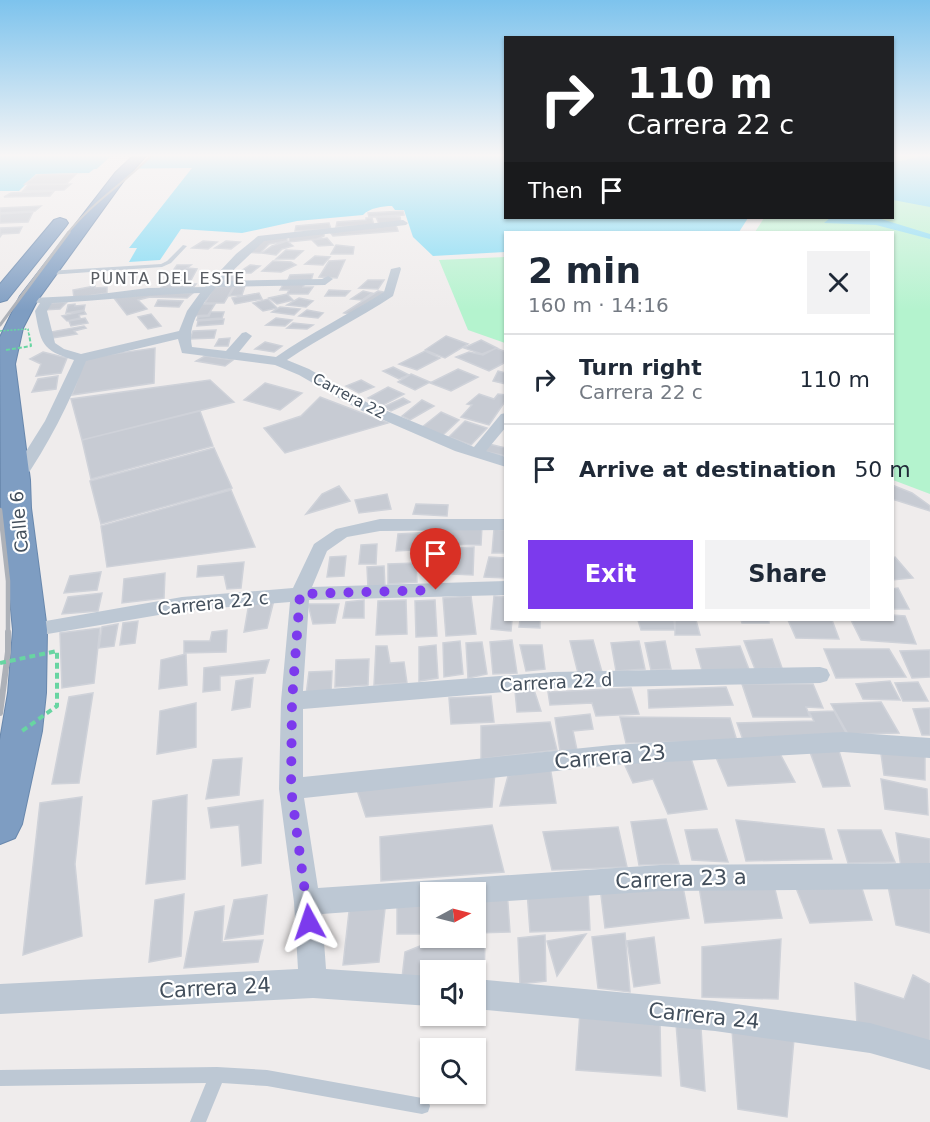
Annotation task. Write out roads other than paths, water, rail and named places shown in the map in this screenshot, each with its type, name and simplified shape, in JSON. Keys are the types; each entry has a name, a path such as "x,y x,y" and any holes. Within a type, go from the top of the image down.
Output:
{"highway":[{"name":"Calle 6","path":"31,292 87,206"},
{"name":"Calle 6","path":"0,824 22,731 27,693 30,630 16,507 16,480 3,341 13,328 71,210"}],"street":[{"path":"31,292 41,311 48,344 53,350 81,358 183,334 211,287 242,251 261,238 403,223"},
{"path":"278,361 310,339 351,318 389,294 396,269"},
{"path":"31,292 93,298 148,291 325,282 328,279"},
{"name":"Carrera 22","path":"183,334 186,350 278,361 304,372 363,406 476,454 504,461"},
{"path":"229,356 246,336"},
{"path":"16,480 41,446 67,396 81,358"},
{"path":"476,454 504,419"},
{"path":"313,983 308,902 291,789 292,701 300,594 320,548 342,533 380,525 504,524"},
{"name":"Carrera 22 c","path":"30,630 182,604 300,594 504,588"},
{"name":"Carrera 22 d","path":"292,701 553,680 820,675"},
{"name":"Carrera 23","path":"291,789 612,755 843,742 930,748"},
{"name":"Carrera 23 a","path":"486,889 660,878 930,876"},
{"name":"Carrera 23 a","path":"308,902 420,894"},
{"name":"Carrera 24","path":"0,999 313,983 420,990"},
{"name":"Carrera 24","path":"486,995 715,1016 870,1038 930,1055"}],"lane":[{"path":"31,292 162,265 169,262 185,246"},
{"path":"0,1078 217,1075 267,1078 422,1106"},
{"path":"198,1122 217,1075"}],"water":[{"path":"162,206 385,206 372,209 363,215 297,221 242,233 181,229 160,260 129,262 137,248 129,248"},
{"path":"392,206 504,206 504,219 747,219 740,231 504,231 504,252 433,256 413,237 404,210 395,210"},
{"path":"829,219 881,219 930,234 930,239 876,225 824,223"}],"railway":[{"path":"67,234 94,206"},
{"path":"0,325 69,232"},
{"path":"0,510 8,581 8,652 0,713"}],"district":[{"name":"PUNTA DEL ESTE","path":"168,278"}]}
